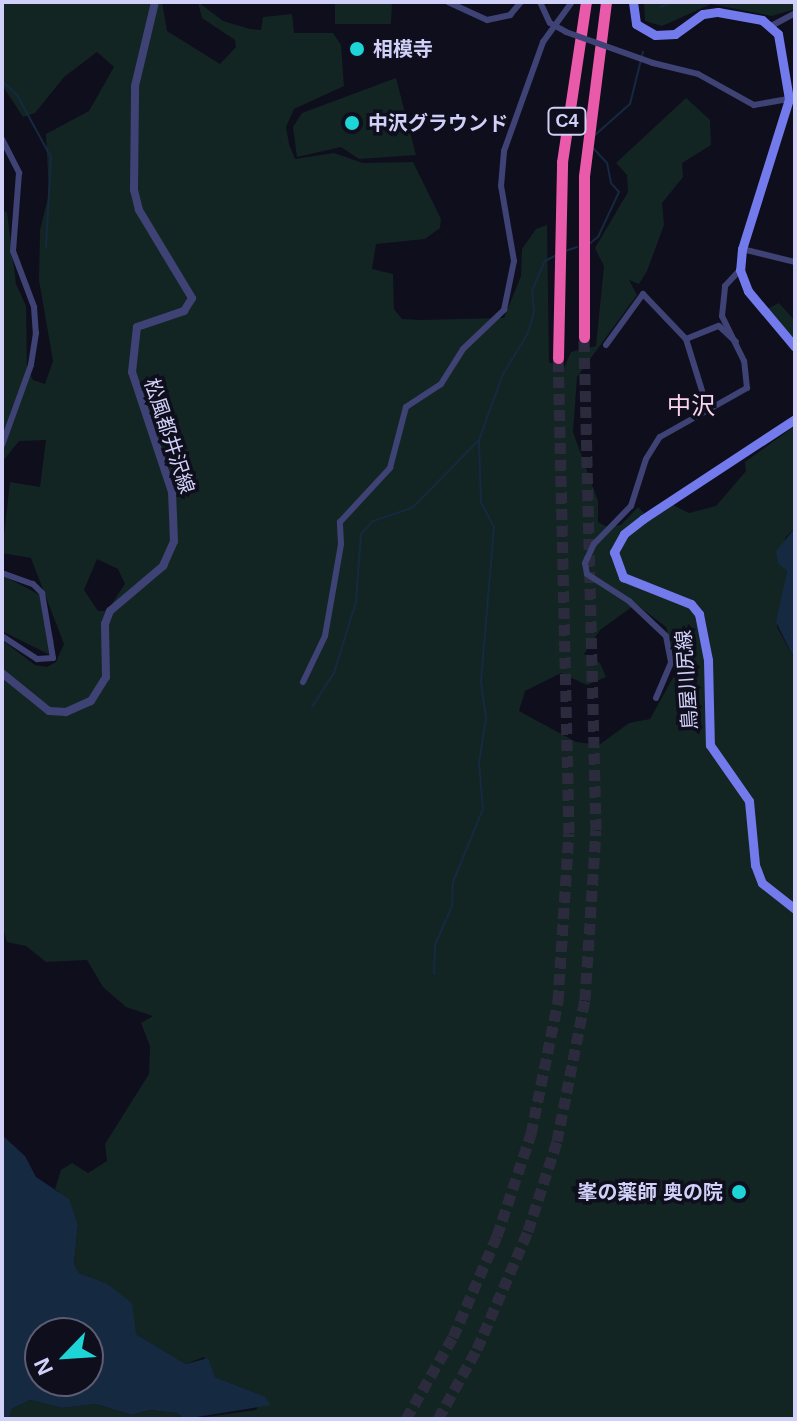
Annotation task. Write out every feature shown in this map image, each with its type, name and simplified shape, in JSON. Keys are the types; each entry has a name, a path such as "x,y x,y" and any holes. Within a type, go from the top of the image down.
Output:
{"highway":[{"name":"C4","path":"558,358 557,241 568,112 586,2"},
{"name":"C4","path":"584,337 581,257 585,156 606,2"}],"main road":[{"path":"633,2 637,26 658,35 675,34 712,12 771,26 792,78 791,105 742,249 740,270 748,291 795,347"},
{"name":"鳥屋川尻線","path":"795,419 632,527 614,552 623,577 691,604 699,614 708,660 710,745 749,801 755,865 762,883 795,909"}],"street":[{"name":"松風都井沢線","path":"2,673 49,711 66,712 91,701 106,677 105,624 110,611 163,566 174,541 172,492 132,372 137,327 184,311 192,298 139,210 134,190 135,86 155,2"},
{"path":"448,2 487,20 510,15 521,2"},
{"path":"540,2 553,26 566,32 653,63 698,74 754,105 791,105"},
{"path":"303,682 325,636 341,544 340,522 390,468 406,407 441,384 463,349 504,310 514,261 502,165 539,52 553,26 572,2"},
{"path":"771,26 795,13"},
{"path":"2,139 18,163 13,251 34,307 36,333 31,365 2,445"},
{"path":"742,249 795,262"},
{"path":"656,698 671,662 666,636 629,601 587,574 585,563 594,544 631,506 646,459 660,437 747,388 736,342 723,318 727,283 740,270"},
{"path":"606,345 643,294 686,339 708,410"},
{"path":"686,339 719,326 736,342"},
{"path":"617,327 625,335"},
{"path":"2,573 33,584 42,593 53,658 37,659 2,636"}],"green space":[{"path":"2,2 162,2 167,31 220,64 236,47 235,40 202,18 198,2 223,21 250,29 261,30 263,17 292,14 294,33 333,33 341,45 344,86 294,109 286,127 289,144 295,159 334,153 363,163 413,162 441,219 440,228 425,239 376,244 372,269 393,274 394,309 402,319 504,318 521,276 522,249 536,229 547,225 549,362 563,370 571,352 596,346 604,266 595,248 628,192 627,175 616,163 686,98 710,120 711,145 682,163 683,177 662,203 664,225 647,271 639,284 629,280 637,295 577,377 573,432 598,501 598,522 607,527 621,525 638,507 651,520 673,505 689,513 716,506 746,471 745,462 795,426 795,528 785,538 787,570 777,627 795,660 795,1419 192,1419 256,1410 264,1396 215,1377 204,1357 186,1364 136,1334 106,1283 79,1273 74,1264 78,1224 69,1200 55,1189 61,1170 72,1163 88,1173 107,1161 105,1144 149,1074 150,1046 141,1023 153,1016 126,1007 103,987 87,960 46,962 26,946 7,942 2,924 2,640 35,665 47,667 56,662 64,644 31,558 2,553 10,482 40,487 46,440 19,441 2,462 2,211 7,212 16,284 26,306 27,368 33,380 45,384 53,361 39,280 40,230 49,194 46,134 89,111 114,67 97,52 64,77 35,113 23,117 2,85","holes":["97,559 118,569 125,584 107,611 98,611 84,590","636,604 666,627 673,651 675,674 650,719 629,723 599,745 576,742 519,711 525,691 561,673 587,685 606,677 600,663 584,654 600,630"]},
{"path":"335,2 392,2 391,24 335,24"},
{"path":"644,2 795,2 795,9 772,16 711,4 662,26 645,21"},
{"name":"中沢グラウンド","path":"396,78 416,155 359,159 341,147 297,157 293,127 302,113"},
{"path":"779,303 795,321 795,343 767,309"},
{"path":"2,575 40,595 54,641 50,655 2,631"},
{"path":"30,1400 62,1408 96,1404 132,1415 149,1410 177,1413 184,1419 9,1419 12,1409"}],"water":[{"path":"795,528 795,660 776,622 787,571 778,563 776,551"},
{"path":"2,1135 25,1156 36,1177 69,1199 78,1224 74,1264 79,1273 106,1283 132,1303 136,1334 186,1364 208,1358 215,1377 264,1396 271,1405 184,1419 177,1413 149,1410 132,1415 96,1404 62,1408 30,1400 12,1409 9,1419 2,1419"}],"waterway":[{"path":"661,7 672,2"},
{"path":"595,135 630,104 643,52"},
{"path":"2,81 17,95 51,157 46,247"},
{"path":"588,245 598,237 619,192 611,183 607,163 593,148"},
{"path":"565,251 577,247"},
{"path":"312,707 334,673 356,602 361,534 373,521 412,508 479,440 503,374 528,333 534,312 532,291 545,261 555,256"},
{"path":"434,974 435,945 452,906 453,882 483,809 479,763 486,718 481,681 494,527 481,503 479,441"}],"tunnel":[{"path":"438,1419 477,1349 528,1231 557,1141 585,1000 596,830 584,337"},
{"path":"406,1419 453,1337 497,1236 531,1134 558,1001 569,833 558,358"}],"place":[{"name":"相模寺","path":"357,49"},
{"name":"中沢グラウンド","path":"352,123"},
{"name":"峯の薬師 奥の院","path":"739,1192"}],"district":[{"name":"中沢","path":"691,406"}]}
